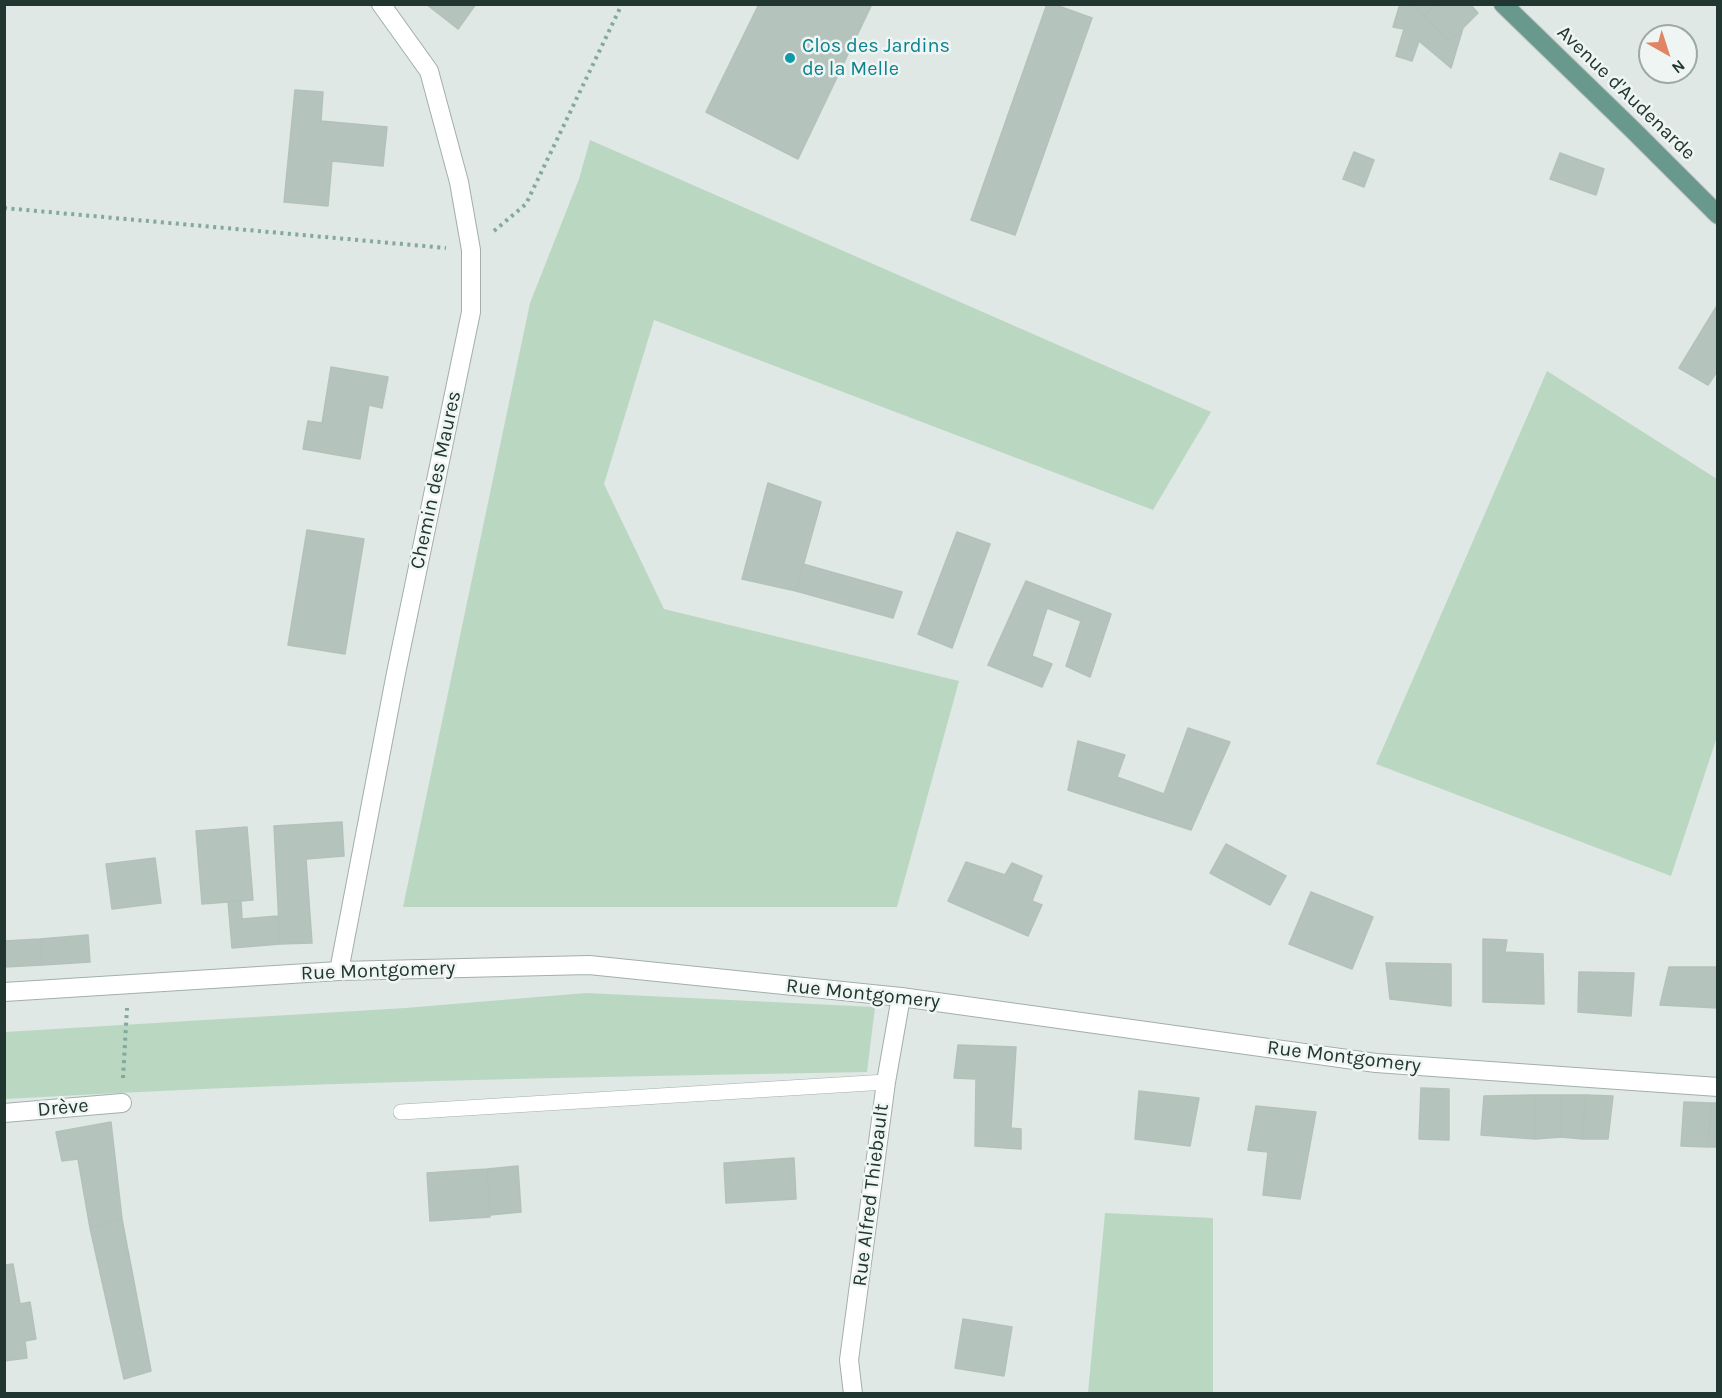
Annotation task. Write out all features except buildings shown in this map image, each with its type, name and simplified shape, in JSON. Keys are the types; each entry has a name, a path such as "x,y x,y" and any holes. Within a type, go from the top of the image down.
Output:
{"main road":[{"name":"Avenue d'Audenarde","path":"1503,4 1718,215"}],"street":[{"name":"Chemin des Maures","path":"339,971 396,672 471,312 471,250 459,182 429,71 381,4"},
{"name":"Rue Montgomery","path":"4,992 339,971 589,965 901,997 1376,1063 1718,1086"},
{"name":"Rue Alfred Thiebault","path":"853,1394 849,1360 886,1082 901,997"},
{"name":"Drève","path":"4,1113 122,1103"}],"lane":[{"path":"401,1112 886,1082"}],"path":[{"path":"4,208 471,250 526,204 622,4"},
{"path":"122,1103 129,984"}],"green space":[{"path":"590,140 1211,412 1153,510 654,320 604,484 664,609 959,681 897,907 403,907 530,303 579,179"},
{"path":"1547,371 1717,479 1717,737 1671,876 1376,764"},
{"path":"586,993 875,1007 867,1072 328,1084 5,1099 5,1032 405,1008"},
{"path":"1105,1213 1213,1218 1213,1393 1088,1393"}],"place":[{"name":"Clos des Jardins de la Melle","path":"790,58"}]}
